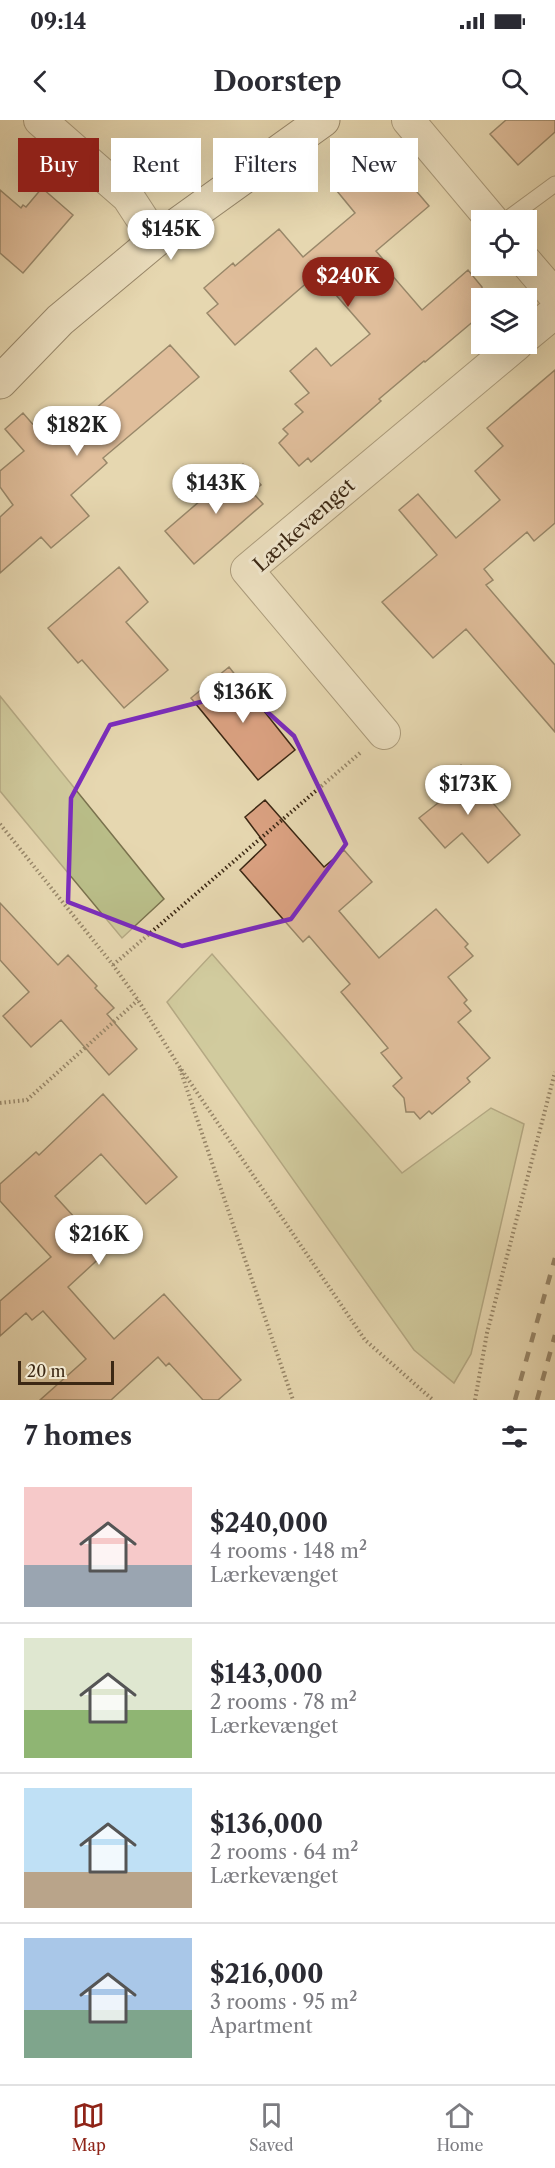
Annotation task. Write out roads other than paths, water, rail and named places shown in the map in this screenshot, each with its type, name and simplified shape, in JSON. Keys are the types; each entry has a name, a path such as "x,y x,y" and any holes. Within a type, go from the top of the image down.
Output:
{"street":[{"path":"40,120 128,197 156,240"},
{"path":"0,382 60,320 156,240 323,120"},
{"path":"408,120 484,210"},
{"path":"537,275 555,296"},
{"path":"537,327 555,312"},
{"name":"Lærkevænget","path":"384,733 247,570 506,354"}],"lane":[{"path":"520,210 555,184"}],"railway":[{"path":"515,1400 555,1258"},
{"path":"537,1400 555,1335"}]}
